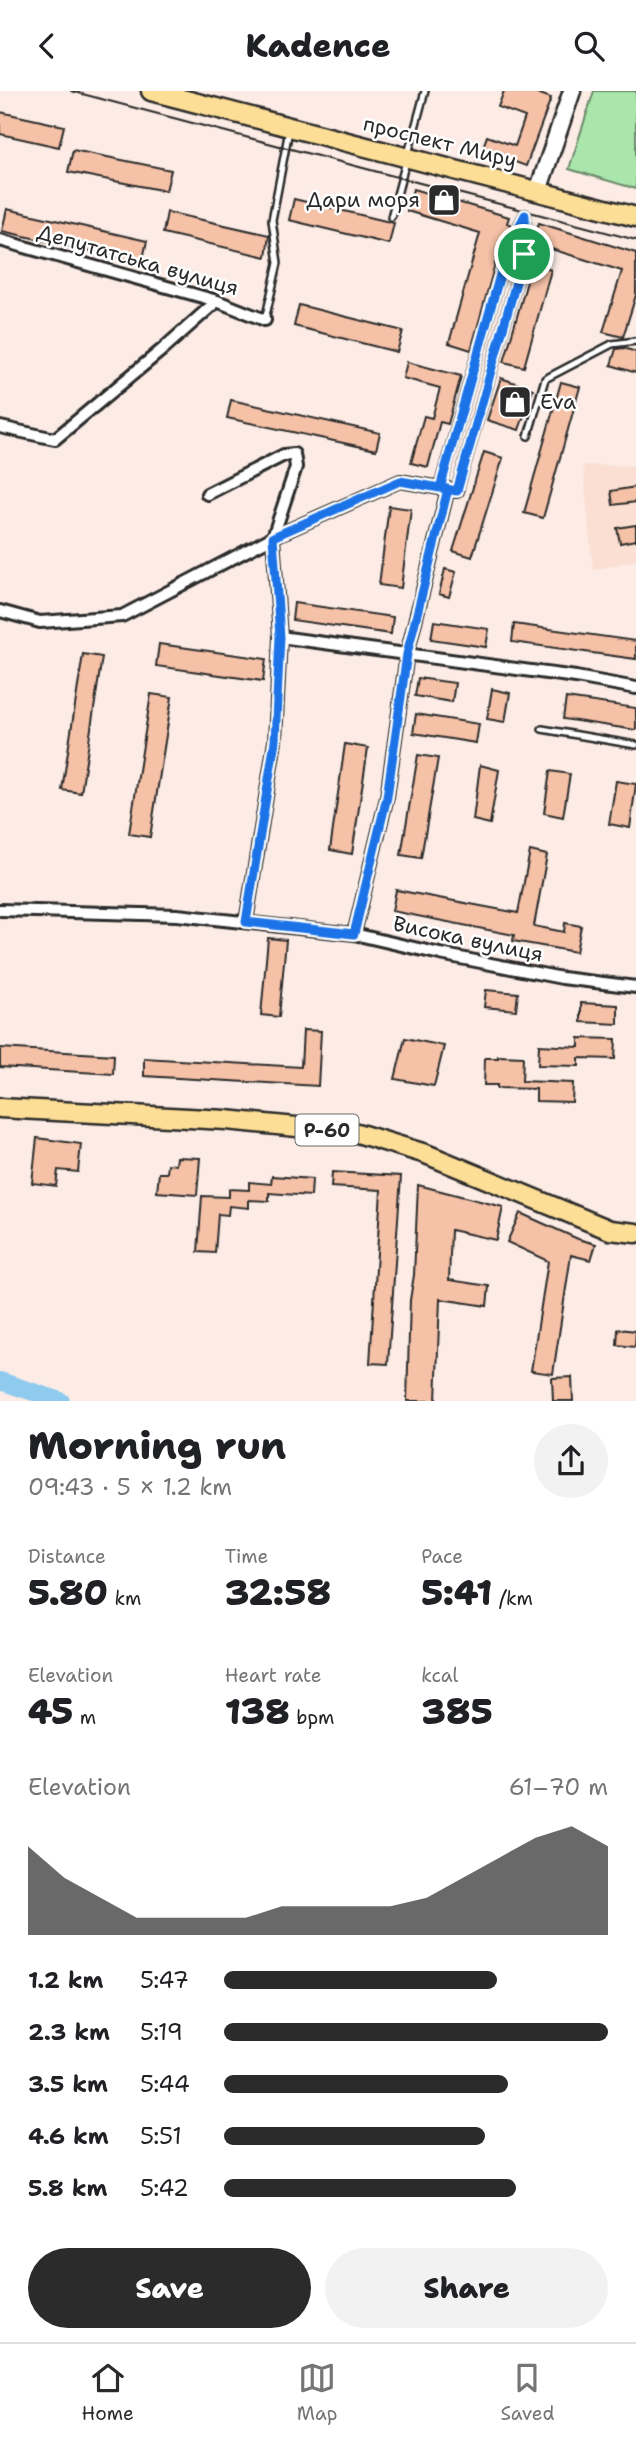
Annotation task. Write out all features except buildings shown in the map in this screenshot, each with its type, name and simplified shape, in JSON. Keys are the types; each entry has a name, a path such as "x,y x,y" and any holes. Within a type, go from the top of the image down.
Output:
{"main road":[{"name":"проспект Миру","path":"151,91 636,217"},
{"path":"538,191 572,91"},
{"name":"Р-60","path":"0,1108 226,1120 357,1133 426,1154 610,1230 636,1233"}],"street":[{"path":"354,934 387,797 407,654 507,250 525,215 524,254 448,489"},
{"name":"Депутатська вулиця","path":"0,240 217,301 265,320"},
{"path":"0,427 55,439 217,301"},
{"path":"207,494 284,455 294,454 296,467 273,537 280,637 275,741 246,922"},
{"path":"0,611 40,622 121,616 273,537 400,481 448,489"},
{"path":"280,637 576,677 636,688"},
{"name":"Висока вулиця","path":"0,910 177,915 354,934 562,978 636,987"}],"lane":[{"path":"391,217 425,91"},
{"path":"265,320 278,263 272,220 289,127"},
{"path":"528,436 545,379 612,344 636,341"},
{"path":"542,729 636,745"}],"shaded area":[{"path":"583,465 636,466 636,560 593,570"}],"green space":[{"path":"594,91 636,91 636,189 569,169"}],"waterway":[{"path":"0,1381 61,1401"}],"tram line":[{"path":"71,91 636,240"}],"place":[{"name":"Дари моря","path":"444,200"},
{"name":"Eva","path":"515,402"}],"route":[{"path":"524,254 457,491 440,488 400,481 273,537 280,637 275,741 246,922 354,934 387,797 407,654 448,489 440,488 507,250 525,215 524,254"}]}
